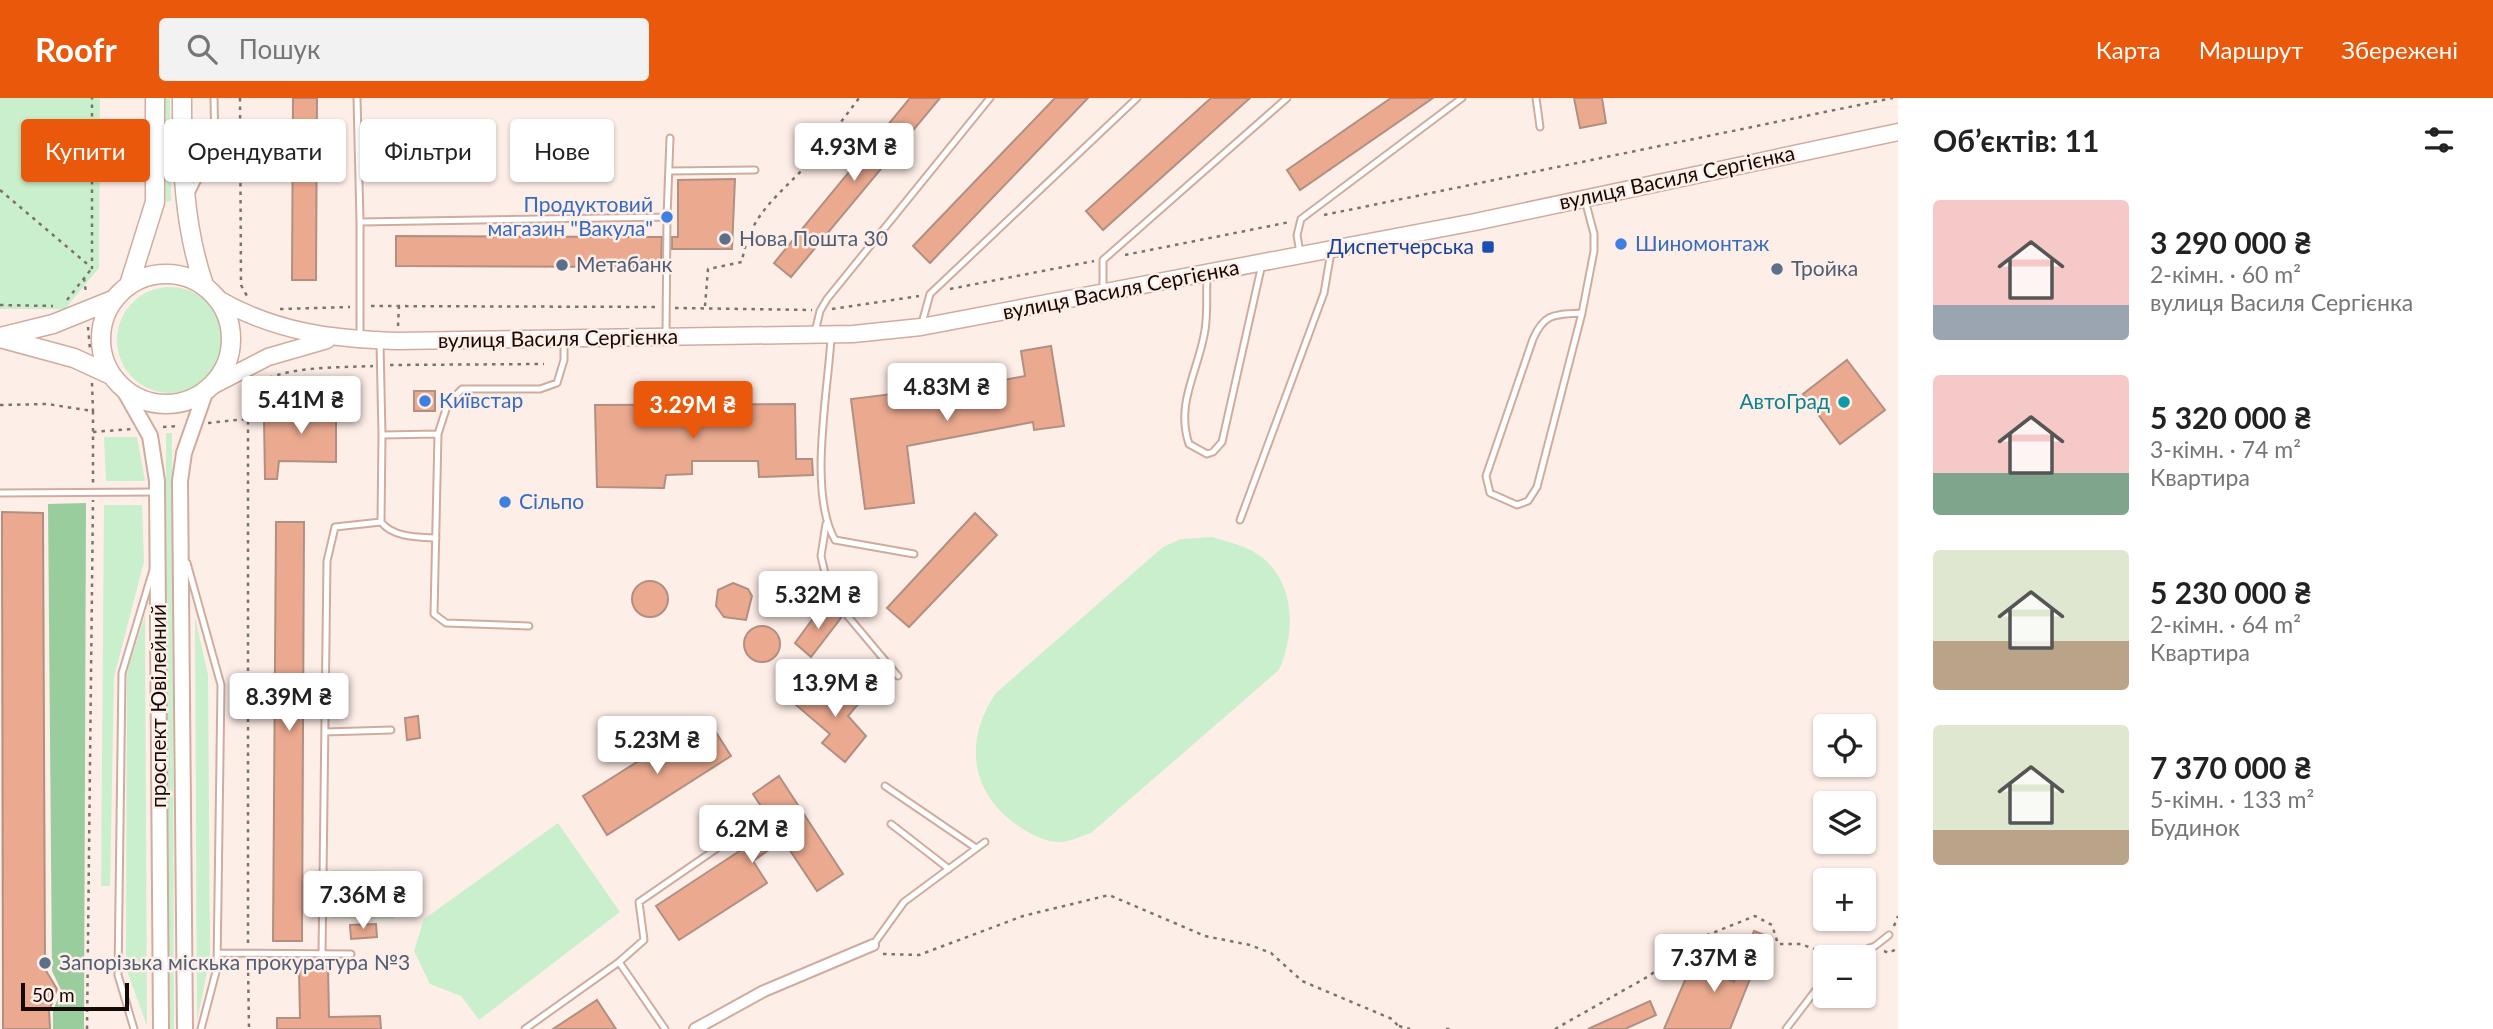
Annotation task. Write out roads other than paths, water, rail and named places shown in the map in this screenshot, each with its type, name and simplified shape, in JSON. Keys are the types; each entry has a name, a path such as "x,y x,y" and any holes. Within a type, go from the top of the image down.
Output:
{"main road":[{"path":"129,285 155,202 155,98"},
{"path":"182,98 189,234 204,285"},
{"name":"вулиця Василя Сергієнка","path":"218,299 268,324 332,338 380,341 823,335 921,327 1207,274 1300,253 1475,222 1898,132"},
{"path":"0,337 87,311 114,299 129,285 147,277 166,274 186,277 204,285 218,299 228,316 232,334 231,353 224,371 209,389 185,402 164,405 143,401 124,390 111,375 103,356 101,336 105,317 114,299"},
{"path":"0,337 111,375"},
{"name":"вулиця Василя Сергієнка","path":"209,389 268,357 332,338"}],"street":[{"name":"проспект Ювілейний","path":"185,1029 180,481 184,453 209,389"},
{"name":"проспект Ювілейний","path":"124,390 147,428 156,492 161,1029"},
{"path":"695,1029 764,991 873,945"}],"lane":[{"path":"186,207 215,144 214,98"},
{"path":"356,98 360,339"},
{"path":"898,676 830,596 821,556 826,524 821,461 823,335 820,311 990,98"},
{"path":"921,327 930,294 1137,98"},
{"path":"1103,293 1103,260 1287,98"},
{"path":"1300,253 1297,235 1301,219 1462,98"},
{"path":"1536,98 1540,127"},
{"path":"666,338 670,138"},
{"path":"669,171 755,170"},
{"path":"1582,313 1551,315 1539,325 1495,451 1486,485 1490,493 1517,505 1528,501 1537,487 1582,313 1594,251 1594,234 1585,198"},
{"path":"360,222 667,217"},
{"path":"1240,520 1324,293 1332,247"},
{"path":"1207,274 1205,330 1185,400 1184,430 1189,444 1207,454 1213,452 1222,442 1262,263"},
{"path":"529,626 446,623 438,620 433,608 438,434 448,403 462,389 540,389 557,383 564,360 564,339"},
{"path":"380,341 381,522"},
{"path":"382,435 438,434"},
{"path":"0,493 93,490 156,492"},
{"path":"323,955 324,592 333,532 342,524 381,522 389,529 411,537 436,538"},
{"path":"826,524 835,540 914,554"},
{"path":"180,541 221,685 218,953 215,984 201,1029"},
{"path":"134,1029 118,975 122,673 158,553"},
{"path":"325,732 391,730"},
{"path":"885,786 976,848"},
{"path":"891,824 948,869"},
{"path":"525,1029 619,962 644,940 639,902 745,829"},
{"path":"873,945 904,902 985,842"},
{"path":"1876,945 1889,935"},
{"path":"218,953 351,954"},
{"path":"619,962 665,1029"},
{"path":"1786,1029 1813,994"}],"place":[{"name":"Продуктовий магазин \"Вакула\"","path":"667,217"},
{"name":"Нова Пошта 30","path":"725,239"},
{"name":"Шиномонтаж","path":"1621,244"},
{"name":"Диспетчерська","path":"1488,247"},
{"name":"Метабанк","path":"562,265"},
{"name":"Тройка","path":"1777,269"},
{"name":"Київстар","path":"425,401"},
{"name":"АвтоГрад","path":"1844,402"},
{"name":"Сільпо","path":"505,502"},
{"name":"Запорізька міскька прокуратура №3","path":"45,963"}]}
